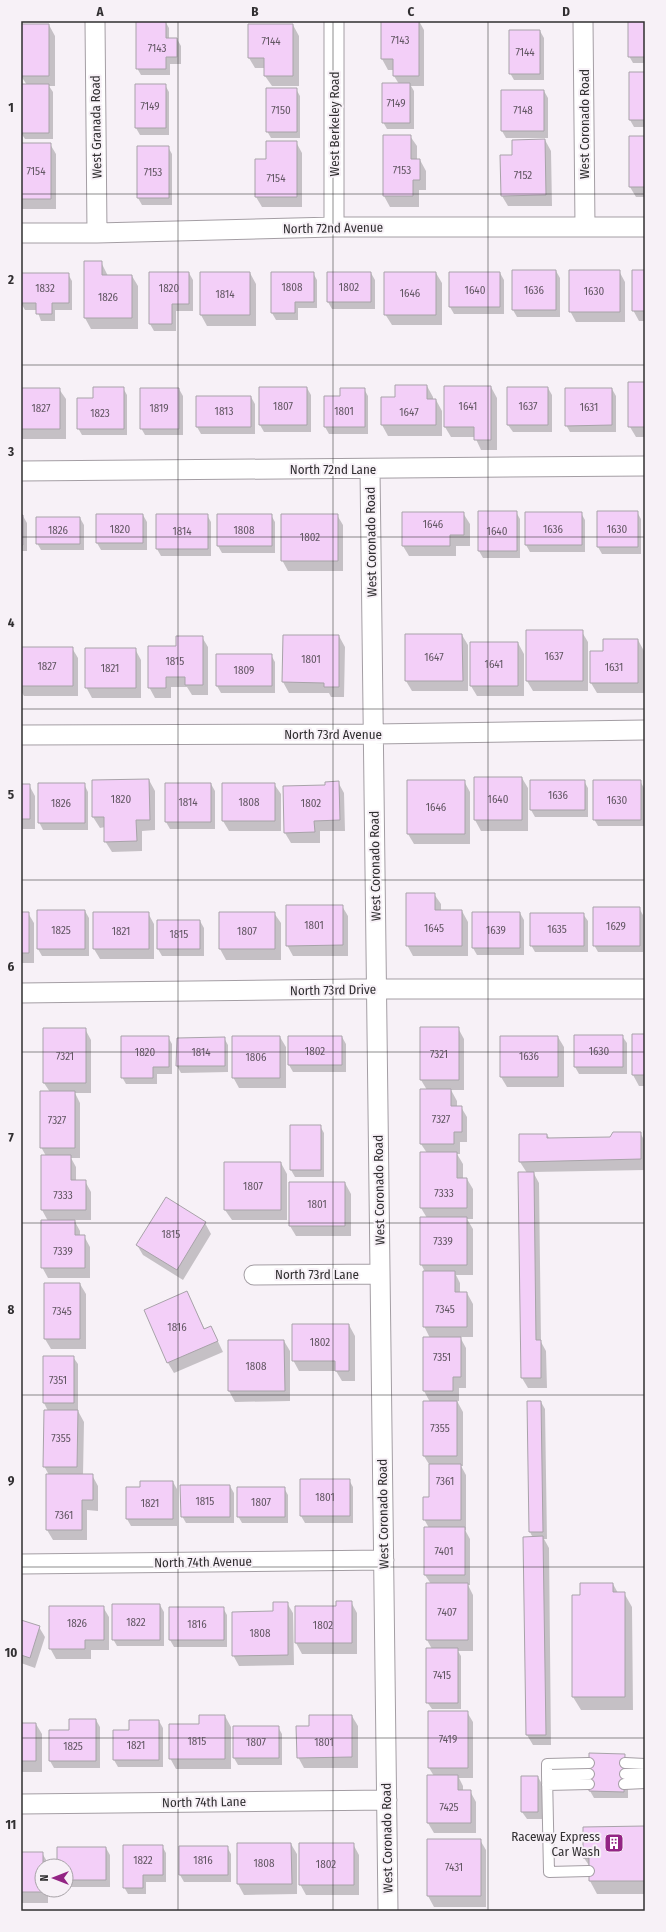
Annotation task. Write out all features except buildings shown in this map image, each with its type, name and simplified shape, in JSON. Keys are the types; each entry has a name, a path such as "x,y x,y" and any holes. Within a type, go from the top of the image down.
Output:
{"street":[{"name":"West Granada Road","path":"94,21 97,233"},
{"name":"West Berkeley Road","path":"334,21 334,227"},
{"name":"West Coronado Road","path":"583,21 585,226"},
{"name":"North 72nd Avenue","path":"21,233 97,233 334,227 645,226"},
{"name":"North 72nd Lane","path":"21,470 370,469 645,466"},
{"name":"West Coronado Road","path":"370,469 388,1911"},
{"name":"North 73rd Avenue","path":"21,735 374,734 645,730"},
{"name":"North 73rd Drive","path":"21,994 645,989"},
{"name":"North 73rd Lane","path":"254,1275 380,1274"},
{"name":"North 74th Avenue","path":"21,1564 384,1560"},
{"name":"North 74th Lane","path":"21,1804 387,1800"}],"lane":[{"path":"588,1871 549,1872 547,1764 589,1763"},
{"path":"625,1763 645,1764"},
{"path":"645,1774 625,1779 645,1783"},
{"path":"547,1780 589,1779"}],"place":[{"name":"Raceway Express Car Wash","path":"614,1843"}]}
